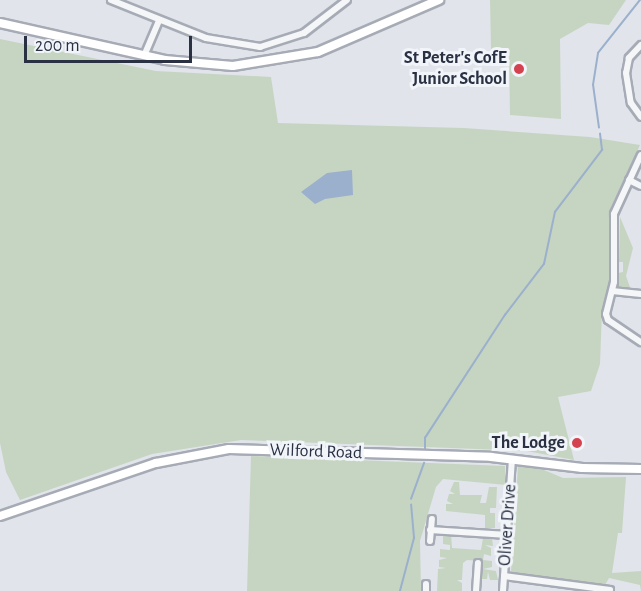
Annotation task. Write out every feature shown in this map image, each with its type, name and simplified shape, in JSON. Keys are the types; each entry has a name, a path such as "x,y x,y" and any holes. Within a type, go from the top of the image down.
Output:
{"main road":[{"path":"0,23 144,56 218,66 274,62 345,43 439,0"},
{"name":"Wilford Road","path":"0,516 156,464 229,449 512,459 582,468 641,469"}],"street":[{"path":"111,0 206,38 260,47 304,33 347,0"},
{"path":"144,56 159,20"},
{"path":"641,45 629,58 626,73 631,103 641,117"},
{"path":"641,155 614,214 612,291 606,317 641,342"},
{"path":"629,180 641,186"},
{"path":"612,291 641,294"},
{"name":"Oliver Drive","path":"503,591 512,459"},
{"path":"430,541 432,519"},
{"path":"430,530 508,535"},
{"path":"476,591 478,563"},
{"path":"504,576 611,588"}],"green space":[{"path":"490,0 626,0 609,25 588,23 560,39 561,119 510,115 509,50 491,49"},
{"path":"0,39 156,71 271,77 278,123 464,128 590,137 640,145 611,207 611,274 602,310 600,364 591,391 558,397 574,460 527,451 241,440 152,454 20,500 6,472 0,443"},
{"path":"620,217 633,248 626,276 631,290 618,287 618,273 623,272 623,262 619,262"},
{"path":"251,456 505,466 506,485 443,479 436,487 420,541 421,591 247,591"},
{"path":"518,465 537,467 563,478 626,477 622,533 618,533 612,573 641,571 641,591 640,585 609,578 605,585 511,572"},
{"path":"454,482 459,482 460,495 482,495 480,503 486,503 489,487 497,487 496,508 490,508 490,513 495,513 495,528 485,528 485,515 446,511 446,504 453,504 447,501 449,494 455,494 450,491"},
{"path":"437,534 451,534 452,548 481,550 483,538 492,538 493,546 485,545 491,548 491,556 484,554 483,560 492,561 492,567 483,569 496,571 498,580 490,580 488,572 487,579 482,579 481,561 467,560 463,563 462,580 457,580 462,583 462,591 437,591 438,569 446,568 439,567 439,560 447,558 440,557 440,549 450,550 450,545 443,544 443,536"}],"water":[{"path":"352,170 353,195 325,199 315,204 301,192 327,173"}],"waterway":[{"path":"599,128 593,85 598,53 640,0"},
{"path":"425,449 425,438 505,315 544,264 555,212 602,150 600,134"},
{"path":"411,499 424,463"},
{"path":"400,591 414,538 411,505"}],"place":[{"name":"St Peter's CofE Junior School","path":"519,69"},
{"name":"The Lodge","path":"577,443"}]}
